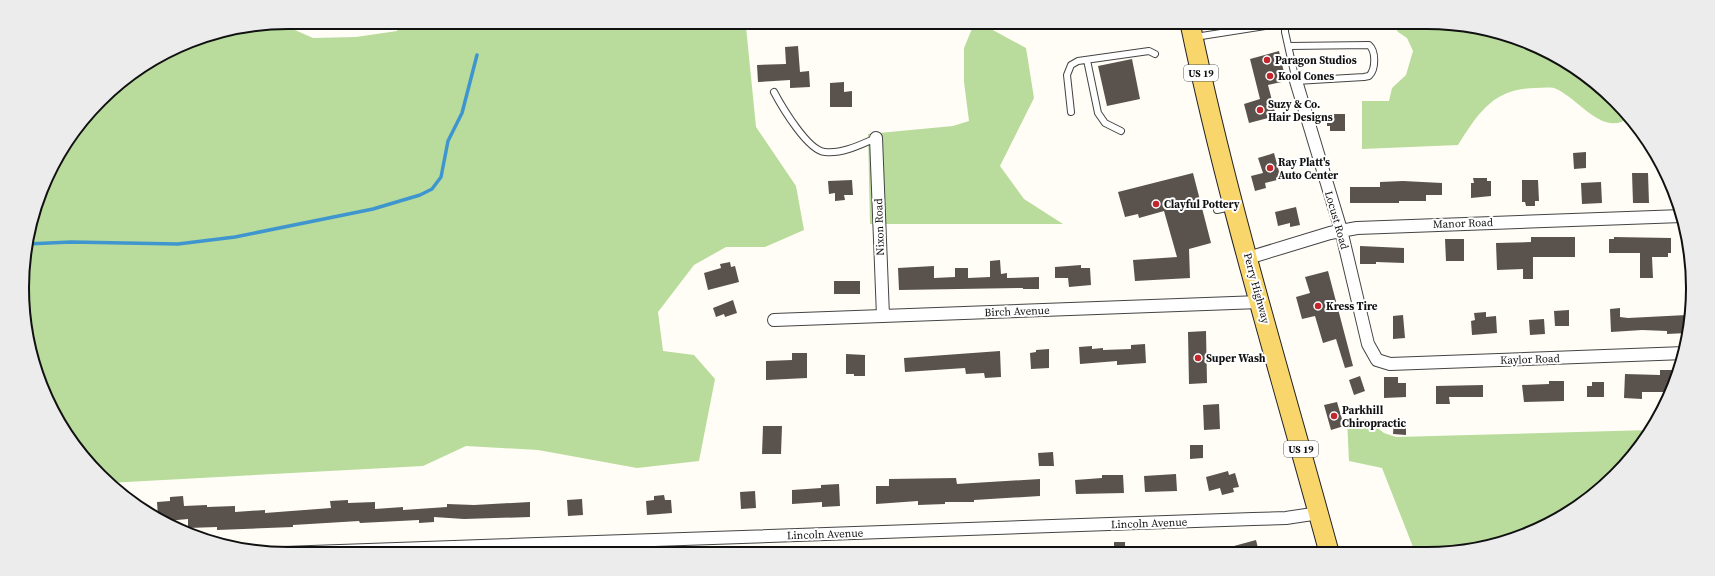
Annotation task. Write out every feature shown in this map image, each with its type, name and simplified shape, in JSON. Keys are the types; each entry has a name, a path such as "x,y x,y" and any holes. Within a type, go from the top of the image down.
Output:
{"main road":[{"name":"Perry Highway","path":"1192,30 1209,109 1225,208 1248,258 1329,547"}],"street":[{"name":"Locust Road","path":"1296,81 1341,230 1368,344 1377,360"},
{"name":"Nixon Road","path":"876,138 883,316"},
{"name":"Manor Road","path":"1248,258 1341,230 1408,225 1676,216"},
{"name":"Birch Avenue","path":"774,320 1260,302"},
{"name":"Kaylor Road","path":"1377,360 1390,364 1677,353"},
{"name":"Lincoln Avenue","path":"542,547 1286,518 1319,513"}],"lane":[{"path":"1192,30 1205,29"},
{"path":"1285,29 1296,81 1369,76 1373,70 1374,51 1373,48 1365,44 1289,46"},
{"path":"1071,112 1068,70 1074,63 1149,51 1155,54"},
{"path":"1087,60 1098,113 1105,123 1121,131"},
{"path":"774,92 806,139 824,152 839,151 876,138"}],"green space":[{"path":"293,29 313,38 356,37 397,31 398,29 746,29 756,127 796,186 804,230 765,247 726,247 694,265 658,312 663,351 694,355 715,379 699,461 637,468 538,450 466,446 423,466 117,483 93,459 83,446 64,418 56,403 38,355 31,322 29,288 31,254 34,237 49,189 64,158 93,117 117,93 158,64 189,49 221,38 254,31"},
{"path":"972,29 991,29 1026,48 1034,98 1000,166 1024,199 1063,224 870,224 868,134 953,126 969,121 964,82 964,48"},
{"path":"1396,29 1461,31 1494,38 1526,49 1556,64 1585,83 1598,93 1624,120 1610,123 1600,120 1554,88 1521,89 1508,92 1489,104 1480,113 1458,145 1362,149 1362,101 1389,101 1392,88 1406,75 1413,51 1407,38 1398,32"},
{"path":"1347,419 1366,419 1384,433 1396,437 1643,430 1622,459 1598,483 1571,503 1542,520 1526,527 1494,538 1461,545 1413,547 1382,468 1349,461"}],"building":[{"path":"798,46 800,72 809,71 810,87 790,88 790,80 758,82 757,65 786,64 785,47"},
{"path":"1279,51 1286,81 1268,85 1276,116 1249,123 1244,104 1260,99 1250,59"},
{"path":"1132,59 1140,99 1107,106 1098,66"},
{"path":"844,82 844,92 852,91 852,107 830,107 830,83"},
{"path":"1330,114 1345,114 1345,131 1330,131 1330,126 1327,126 1327,117 1330,117"},
{"path":"1586,152 1586,168 1574,169 1573,153"},
{"name":"Ray Platt's Auto Center","path":"1274,153 1281,179 1265,183 1266,188 1255,191 1251,176 1263,173 1258,158"},
{"path":"1193,173 1211,243 1189,249 1190,278 1135,281 1133,260 1177,257 1164,211 1139,218 1138,214 1125,217 1118,192"},
{"path":"1632,173 1648,173 1649,203 1633,203"},
{"path":"1473,178 1487,178 1487,181 1491,181 1491,196 1471,198 1471,183 1474,183"},
{"path":"852,180 853,195 844,195 845,200 835,201 835,193 829,194 828,181"},
{"path":"1522,180 1538,180 1539,201 1535,201 1535,206 1526,206 1525,202 1522,202"},
{"path":"1403,181 1442,183 1442,195 1426,195 1426,201 1399,201 1399,203 1350,203 1350,187 1380,187 1380,182"},
{"path":"1601,182 1602,203 1582,204 1581,183"},
{"path":"1296,207 1300,225 1290,227 1290,223 1278,226 1275,212"},
{"path":"1531,237 1575,237 1575,257 1533,257 1533,279 1523,279 1523,269 1497,270 1496,243 1531,242"},
{"path":"1614,237 1671,238 1671,253 1668,253 1668,257 1652,257 1653,278 1640,278 1640,253 1609,253 1609,239 1614,239"},
{"path":"1445,239 1464,239 1464,261 1446,261"},
{"path":"1360,246 1404,248 1404,263 1376,262 1376,264 1360,264"},
{"path":"1000,260 1001,274 1007,273 1007,278 1039,277 1039,289 899,290 898,268 934,266 934,278 955,277 955,268 968,268 968,278 990,277 990,261"},
{"path":"730,262 731,267 735,266 739,282 708,290 704,273 721,268 720,264"},
{"path":"1081,265 1081,268 1090,268 1091,285 1069,287 1068,278 1055,278 1055,267"},
{"name":"Kress Tire","path":"1328,271 1353,366 1345,368 1336,339 1323,343 1315,316 1302,319 1296,297 1310,293 1305,277"},
{"path":"834,281 860,281 860,294 834,294"},
{"path":"733,300 737,313 725,317 724,314 716,317 713,308"},
{"path":"1620,308 1620,317 1628,318 1684,315 1682,333 1667,334 1667,331 1642,330 1611,332 1610,309"},
{"path":"1569,310 1569,326 1555,326 1554,311"},
{"path":"1486,312 1486,317 1496,316 1497,333 1472,335 1471,321 1475,320 1474,313"},
{"path":"1403,315 1405,338 1393,339 1393,316"},
{"path":"1544,319 1545,334 1530,335 1529,320"},
{"name":"Super Wash","path":"1206,331 1207,383 1189,384 1188,332"},
{"path":"1145,344 1146,363 1117,365 1117,361 1080,364 1079,347 1092,346 1092,349 1103,348 1103,350 1131,349 1131,345"},
{"path":"1049,349 1049,368 1031,369 1030,353 1036,352 1036,350"},
{"path":"1000,351 1001,377 985,378 984,373 966,374 965,368 905,372 904,358"},
{"path":"792,353 807,353 807,378 766,380 766,361 792,360"},
{"path":"846,354 865,355 865,376 846,374"},
{"path":"1660,370 1672,370 1664,392 1642,392 1642,399 1624,398 1625,374 1660,375"},
{"path":"1360,376 1365,391 1354,395 1349,380"},
{"path":"1384,377 1398,377 1398,383 1406,383 1406,397 1384,398"},
{"path":"1549,381 1564,381 1564,401 1524,402 1522,385 1549,384"},
{"path":"1592,382 1604,382 1604,397 1587,397 1587,386 1592,386"},
{"path":"1483,385 1483,397 1449,397 1450,404 1436,404 1436,386"},
{"name":"Parkhill Chiropractic","path":"1337,402 1344,426 1331,430 1324,405"},
{"path":"1219,404 1220,429 1204,430 1203,405"},
{"path":"1394,420 1406,421 1406,435 1393,434"},
{"path":"763,426 782,426 781,454 762,454"},
{"path":"1190,445 1203,445 1203,458 1190,459"},
{"path":"1053,452 1054,466 1039,466 1038,453"},
{"path":"1228,471 1229,475 1235,473 1239,487 1233,488 1234,492 1222,495 1220,488 1209,491 1206,477"},
{"path":"1176,474 1177,491 1145,492 1144,476"},
{"path":"1102,475 1123,475 1124,493 1076,494 1075,480 1102,478"},
{"path":"956,478 957,484 1040,479 1040,496 974,500 974,502 945,502 945,504 918,505 918,501 876,504 876,486 889,486 889,479"},
{"path":"839,484 840,506 822,507 822,502 792,504 792,490 821,488 821,485"},
{"path":"755,491 756,508 741,509 740,492"},
{"path":"664,495 665,500 671,500 672,513 647,515 646,501 654,500 654,496"},
{"path":"183,496 184,506 235,506 235,512 265,510 265,513 331,508 330,501 348,500 348,503 375,502 375,509 403,507 403,510 447,507 447,504 474,505 530,502 530,517 464,519 434,517 434,522 419,523 419,520 360,523 359,521 293,525 293,527 217,530 217,527 191,528 188,527 188,519 174,520 158,512 157,502 170,501 170,497"},
{"path":"582,499 583,515 568,516 567,500"},
{"path":"1256,540 1258,547 1230,547"},
{"path":"1114,542 1125,542 1125,547 1114,547"}],"waterway":[{"path":"33,244 71,242 178,244 235,237 373,209 420,195 432,189 441,177 448,141 462,113 477,55"}],"place":[{"name":"Paragon Studios","path":"1267,60"},
{"name":"Kool Cones","path":"1270,76"},
{"name":"Suzy & Co. Hair Designs","path":"1260,110"},
{"name":"Ray Platt's Auto Center","path":"1270,168"},
{"name":"Clayful Pottery","path":"1156,204"},
{"name":"Kress Tire","path":"1318,306"},
{"name":"Super Wash","path":"1198,358"},
{"name":"Parkhill Chiropractic","path":"1334,416"}]}
